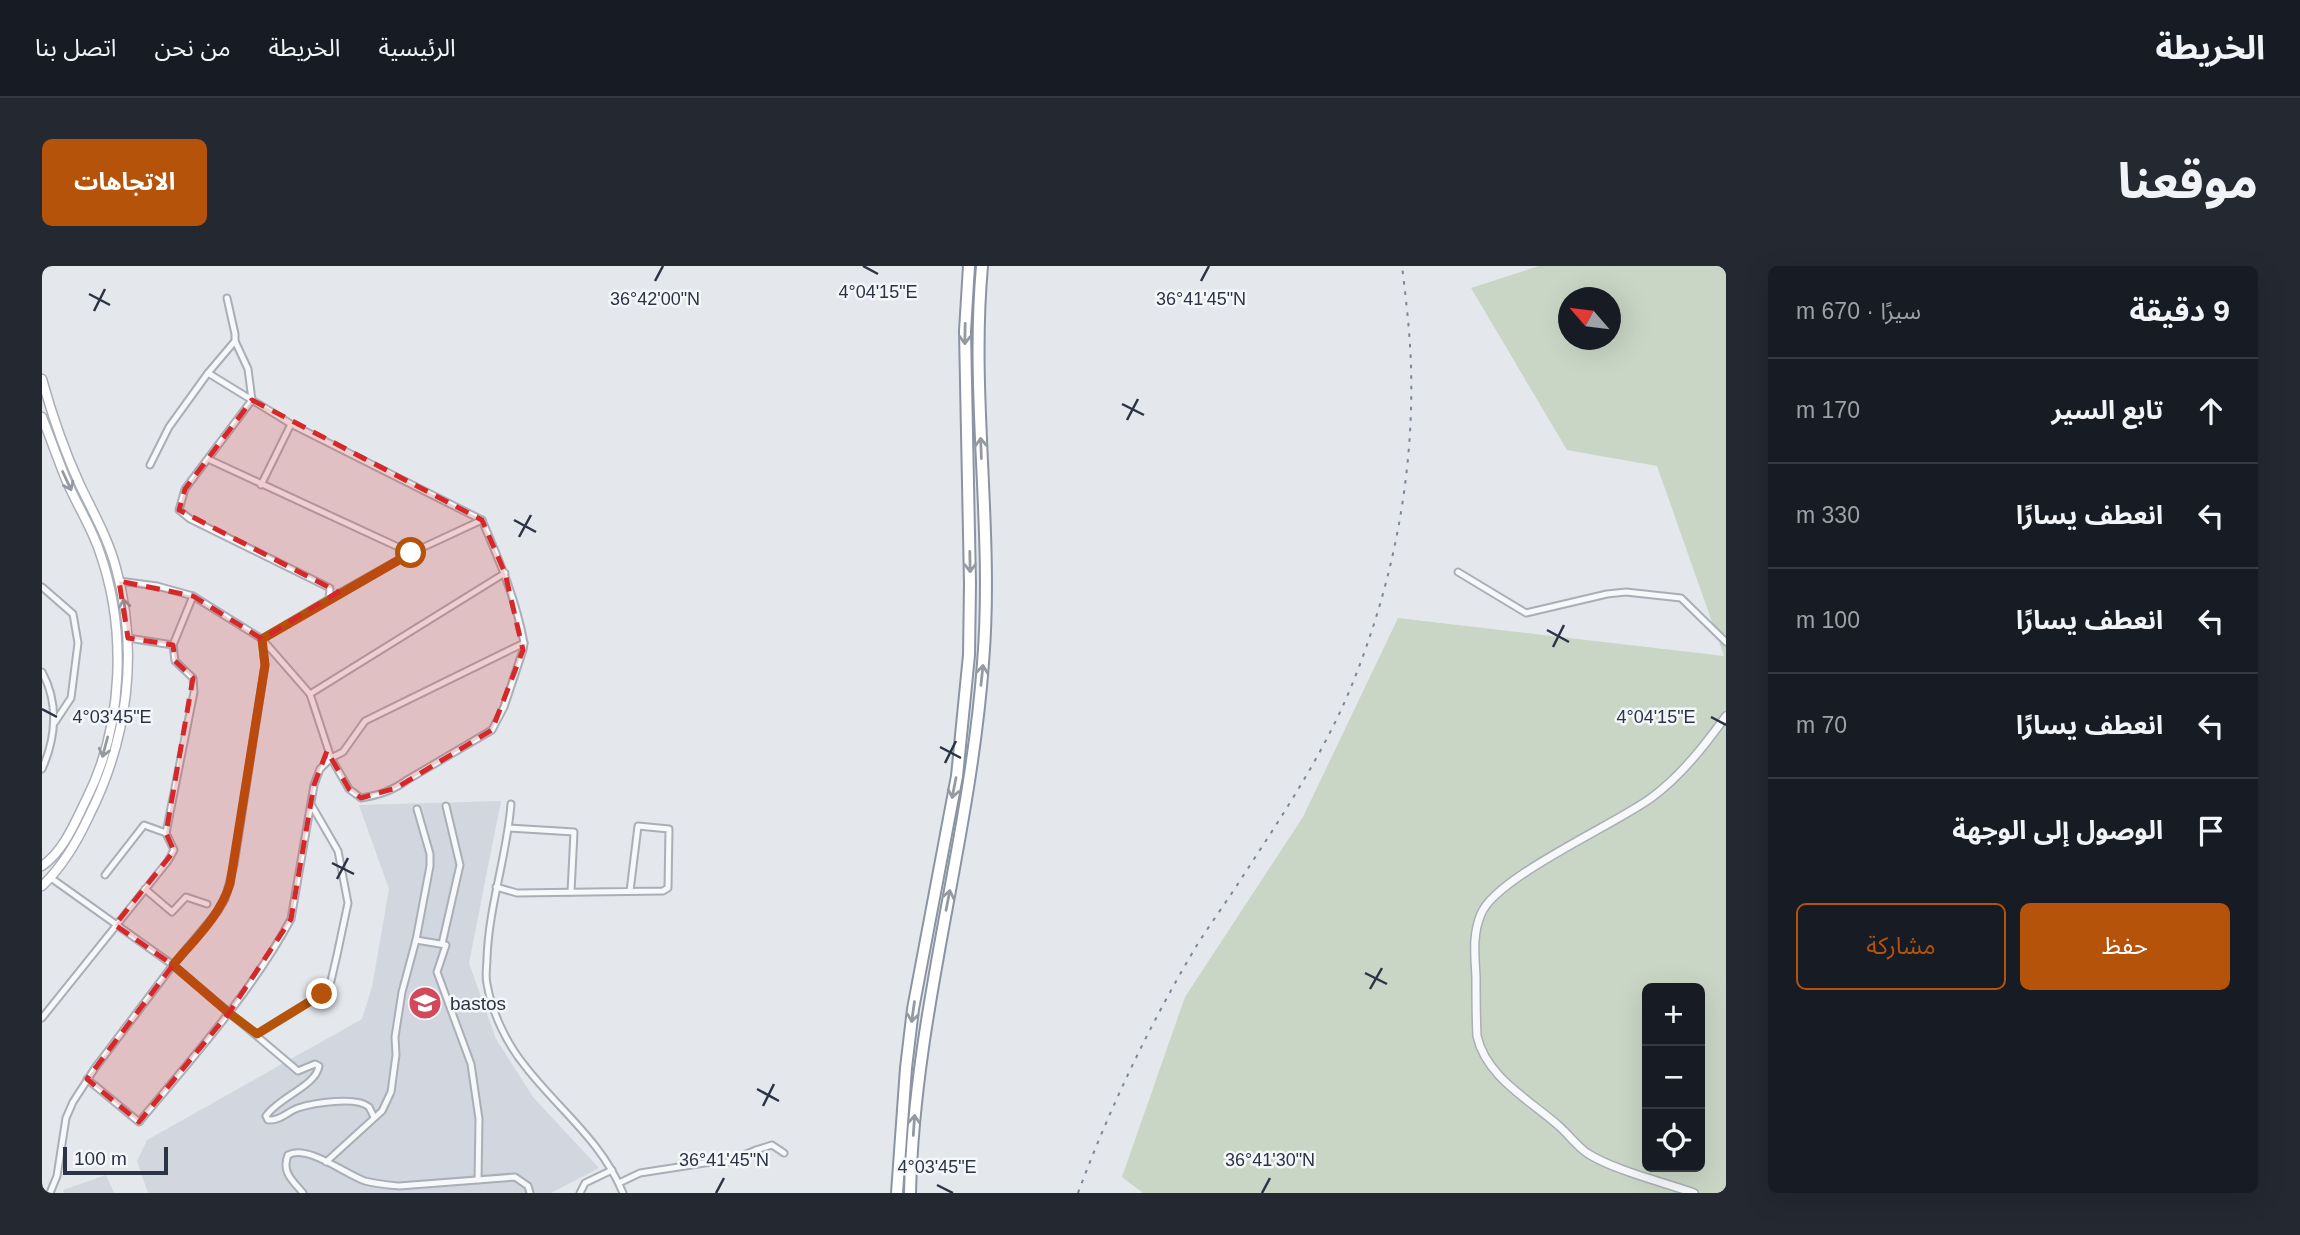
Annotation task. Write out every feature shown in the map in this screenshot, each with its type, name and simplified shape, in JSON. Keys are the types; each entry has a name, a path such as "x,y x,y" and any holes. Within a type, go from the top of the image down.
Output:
{"highway":[{"path":"897,1193 901,1120 912,1021 957,776 969,655 965,331 969,266"},
{"path":"911,1193 922,1049 959,848 984,662 985,584 978,359 982,266"}],"main road":[{"path":"42,379 63,444 104,531 119,580 128,638 128,682 124,717 114,758 86,824 69,853 47,879"},
{"path":"42,417 65,478 99,549 107,575 117,649 117,684 112,722 103,756 92,789 67,837 43,865 51,867 47,879"}],"street":[{"path":"150,465 169,427 234,341 235,334 227,298"},
{"path":"234,341 248,369 252,400 185,489 179,510 190,519 330,588 328,599"},
{"path":"119,580 157,586 193,596 262,639 310,694 331,758 349,789 361,798 383,794 396,788 492,730 503,707 524,643 520,620 505,573 482,520 291,424 208,373"},
{"path":"261,485 291,424"},
{"path":"208,459 411,553"},
{"path":"262,639 411,553 482,520"},
{"path":"1458,572 1526,613 1626,592 1681,598 1726,642"},
{"path":"310,694 505,573"},
{"path":"42,587 73,614 78,643 71,698 55,722"},
{"path":"42,1018 174,850 166,833 194,692 193,678 175,661 173,645 193,596"},
{"path":"128,638 173,645"},
{"path":"50,1193 57,1176 66,1118 87,1079 225,899 230,884 265,665 262,639"},
{"path":"87,1079 139,1122 229,1013 282,935 290,919 314,785 320,769 331,758 343,752 365,721 524,643"},
{"path":"42,672 49,685 55,722 50,752 42,769"},
{"path":"1694,1193 1586,1153 1562,1128 1492,1068 1477,1036 1474,940 1481,912 1497,894 1547,859 1653,797 1708,741 1726,716"},
{"path":"257,1034 322,994 331,981 337,956 348,904 338,851 311,804"},
{"path":"511,804 488,944 486,983 499,1024 524,1066 590,1137 612,1170 623,1193"},
{"path":"442,944 460,865 446,806"},
{"path":"326,1162 382,1111 391,1092 396,1055 394,1037 430,866 430,854 417,809"},
{"path":"105,875 144,825 166,833"},
{"path":"496,887 517,893 663,891 668,888 669,829 638,826 630,891"},
{"path":"509,828 574,832 571,892"},
{"path":"47,879 173,965 298,1071 315,1064 319,1066 315,1078 273,1106 266,1116 268,1120 276,1121 297,1108 341,1101 361,1103 370,1108 374,1117"},
{"path":"145,890 172,912 186,897 207,904"},
{"path":"416,940 446,945 437,972 471,1064 479,1119 478,1180"},
{"path":"619,1183 640,1173 710,1162 727,1162 772,1145 784,1153"},
{"path":"303,1193 285,1167 288,1155 301,1152 345,1173 385,1185 515,1177 528,1186 530,1193"},
{"path":"580,1193 585,1182 612,1170"}],"highlighted area":[{"path":"252,400 482,520 505,573 523,650 492,730 396,788 361,798 349,789 327,751 314,785 291,919 229,1013 139,1122 87,1079 173,965 115,925 174,851 166,833 193,678 175,661 173,645 128,638 119,581 193,596 262,639 338,592 179,510 185,489"}],"shaded area":[{"name":"bastos","path":"501,801 469,963 496,1039 533,1097 599,1168 551,1193 148,1193 137,1161 147,1140 362,1019 372,987 389,889 359,805"},
{"path":"106,1175 114,1193 64,1193 63,1190"}],"green space":[{"path":"1539,266 1726,266 1726,1193 1143,1193 1122,1177 1185,997 1303,817 1398,618 1724,656 1657,466 1567,450 1471,288"}],"railway":[{"path":"1078,1193 1117,1098 1163,1005 1197,945 1319,753 1346,699 1370,635 1392,560 1409,444 1411,366 1402,266"}],"place":[{"name":"bastos","path":"425,1003"}],"route":[{"path":"322,994 257,1034 173,965 218,911 230,884 265,665 262,639 411,553"}]}
